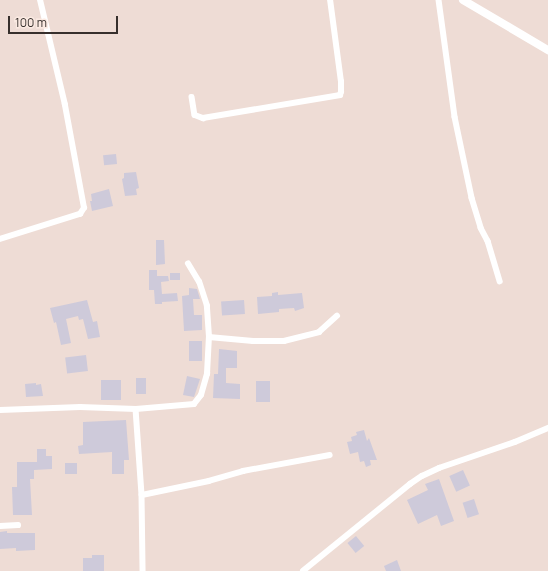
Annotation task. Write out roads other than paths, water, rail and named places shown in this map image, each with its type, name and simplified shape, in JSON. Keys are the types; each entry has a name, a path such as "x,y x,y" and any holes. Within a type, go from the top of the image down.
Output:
{"main road":[{"path":"466,1 548,50"}],"street":[{"path":"0,239 80,214 84,208 65,106 40,0"},
{"path":"192,97 195,115 203,118 340,95 342,92 341,82 330,0"},
{"path":"440,0 454,117 470,191 500,281"},
{"path":"0,410 80,407 136,409 190,405 198,400 206,374 209,338 207,306 199,282 188,264"},
{"path":"209,338 253,341 284,341 319,332 337,316"},
{"path":"136,409 142,495 143,571"},
{"path":"303,571 422,476 439,468 515,442 548,428"},
{"path":"142,495 209,481 243,471 330,455"},
{"path":"0,526 18,525"}]}
